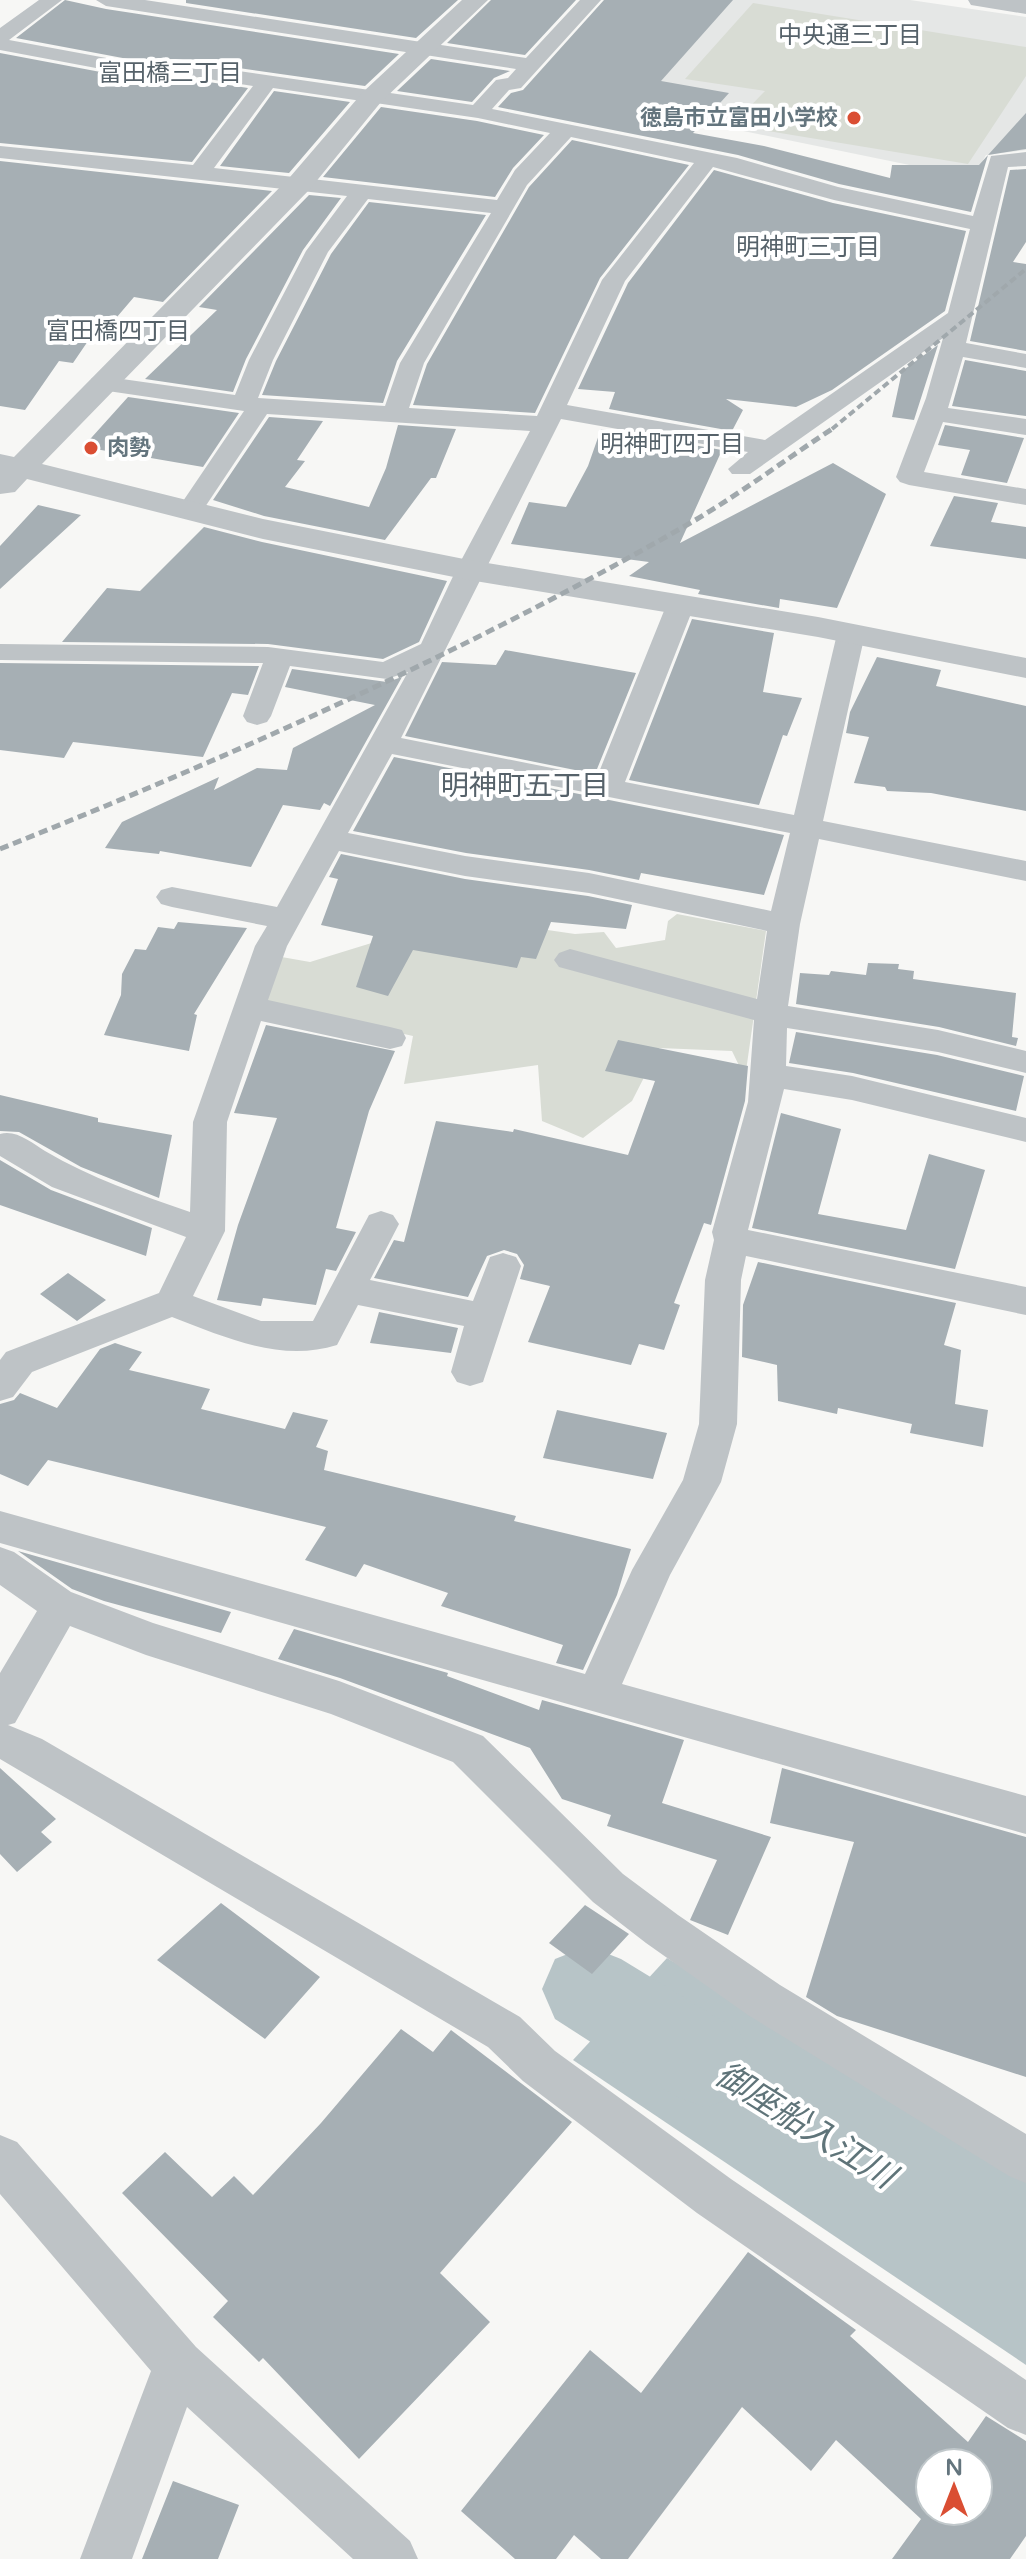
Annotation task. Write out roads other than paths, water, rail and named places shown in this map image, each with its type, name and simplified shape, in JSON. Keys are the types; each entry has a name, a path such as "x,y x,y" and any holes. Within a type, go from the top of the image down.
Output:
{"street":[{"path":"0,37 52,0"},
{"path":"106,0 531,65"},
{"path":"7,473 299,184 372,97 427,50 476,0"},
{"path":"478,112 503,84 514,84 591,0"},
{"path":"980,0 1026,7"},
{"path":"176,68 225,18"},
{"path":"0,44 128,68 176,68 478,112 737,165 901,209 982,225"},
{"path":"200,171 266,83"},
{"path":"395,412 412,363 505,208 513,187 527,167 566,130"},
{"path":"0,152 200,171 505,208"},
{"path":"1026,159 999,161 959,316 955,348 909,477 1026,497"},
{"path":"172,1302 207,1231 210,1122 271,946 432,649 469,570 550,417 614,280 707,160"},
{"path":"190,510 252,404 261,360 317,251 362,192"},
{"path":"741,469 959,316"},
{"path":"955,348 1026,361"},
{"path":"101,383 252,404 550,417 771,449"},
{"path":"934,413 1026,427"},
{"path":"7,473 469,570 851,634 1026,668"},
{"path":"607,789 680,606"},
{"path":"597,1694 652,1570 702,1482 718,1424 723,1280 732,1240 730,1232 765,1102 771,1014 784,924 851,634"},
{"path":"0,652 207,653 279,657 387,671 432,649"},
{"path":"257,716 279,657"},
{"path":"383,743 1026,871"},
{"path":"328,839 465,866 589,883 784,924"},
{"path":"172,897 285,919"},
{"path":"570,960 771,1014 938,1041 1026,1062"},
{"path":"249,1007 390,1038"},
{"path":"769,1075 852,1088 1026,1130"},
{"path":"7,1144 64,1178 207,1231"},
{"path":"0,1387 19,1362 172,1302 259,1335 324,1335 381,1224"},
{"path":"732,1240 1026,1301"},
{"path":"470,1372 503,1266"},
{"path":"347,1289 485,1317"},
{"path":"0,1527 1026,1815"},
{"path":"0,1563 61,1606 146,1638 339,1699 468,1749 608,1888 662,1929 764,2000 1026,2160"},
{"path":"0,1710 61,1606"},
{"path":"0,1740 27,1752 504,2032 539,2066 714,2196 1026,2410"},
{"path":"0,2158 178,2365 392,2559"},
{"path":"106,2559 178,2365"}],"water":[{"path":"667,1958 1026,2168 1026,2365 573,2060"}],"waterway":[{"name":"御座船入江川","path":"588,1989 706,2063"}],"railway":[{"path":"832,429 1026,269"},
{"path":"0,849 259,740 513,619 698,518 835,427"}],"place":[{"name":"徳島市立富田小学校","path":"854,118"},
{"name":"肉勢","path":"91,448"}],"district":[{"name":"中央通三丁目","path":"850,35"},
{"name":"富田橋三丁目","path":"170,73"},
{"name":"明神町三丁目","path":"808,247"},
{"name":"富田橋四丁目","path":"118,331"},
{"name":"明神町四丁目","path":"672,444"},
{"name":"明神町五丁目","path":"525,786"}]}
